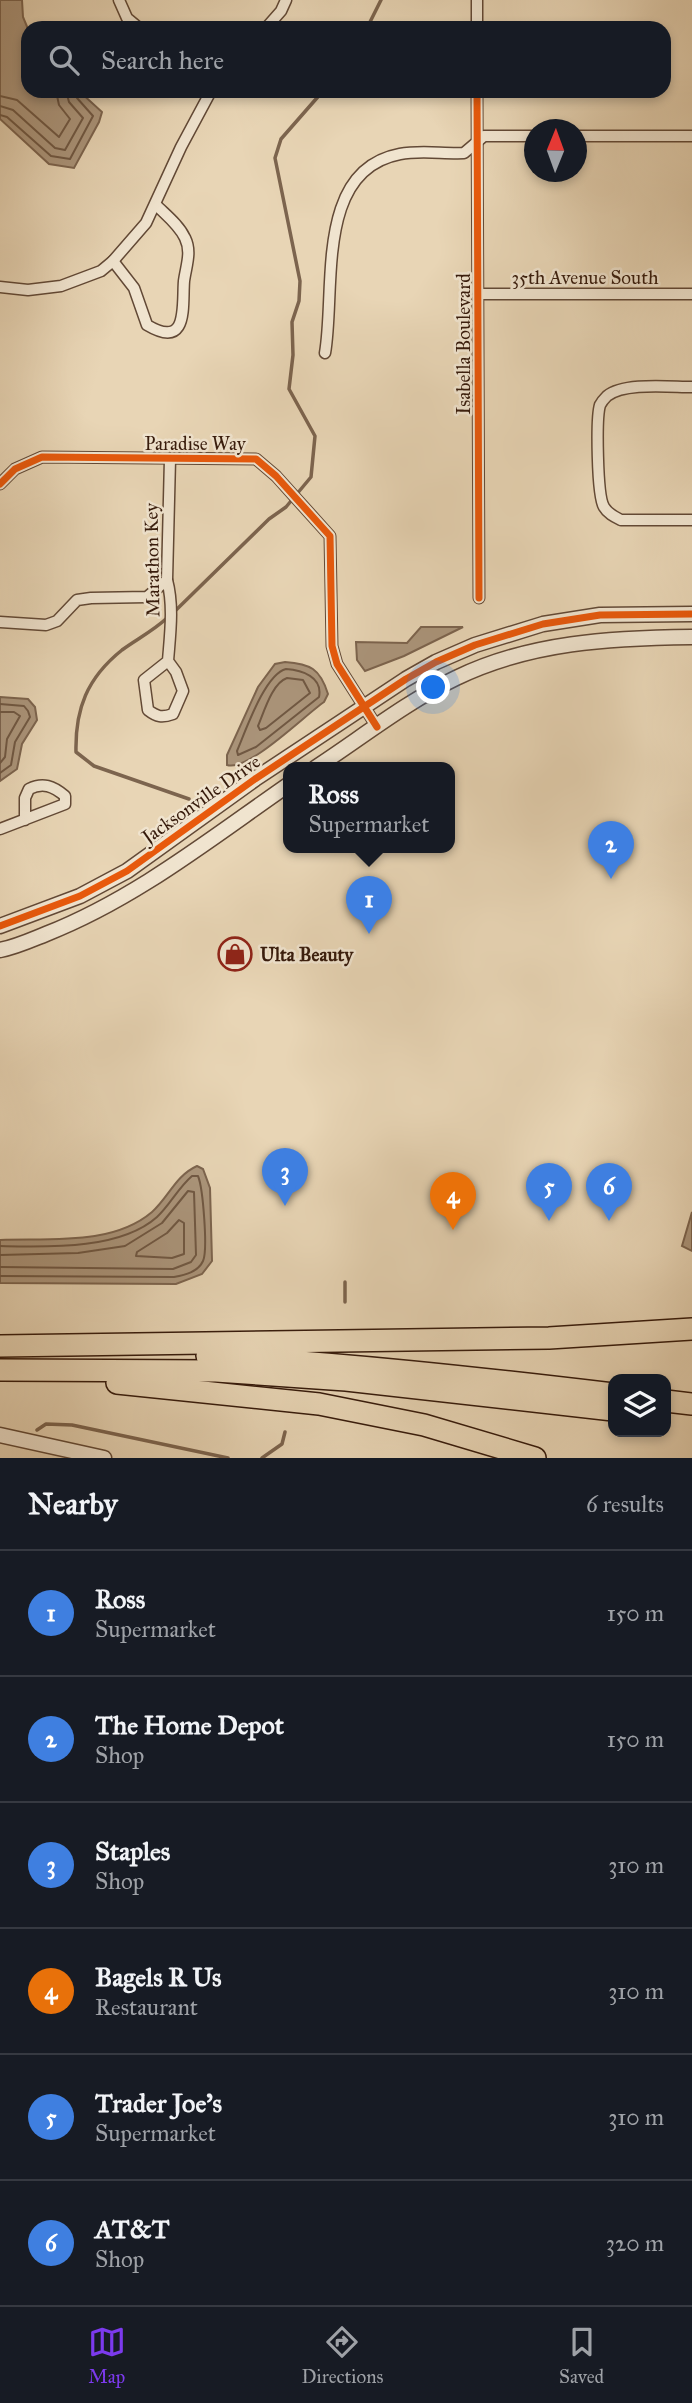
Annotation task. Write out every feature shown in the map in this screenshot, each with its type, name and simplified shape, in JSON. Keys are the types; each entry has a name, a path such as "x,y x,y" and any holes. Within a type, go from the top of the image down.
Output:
{"highway":[{"path":"8,1346 549,1338 692,1329"},
{"path":"8,1346 321,1362 451,1374 608,1393"},
{"path":"0,1372 216,1371 346,1380 608,1409"},
{"path":"0,1372 319,1404 424,1426 535,1458"},
{"path":"671,1402 692,1404"},
{"path":"671,1417 692,1419"}],"street":[{"path":"119,0 130,21"},
{"path":"272,21 286,0"},
{"path":"477,0 477,21"},
{"path":"0,287 28,289 61,286 101,271 113,261 146,223 207,98"},
{"name":"Isabella Boulevard","path":"477,98 479,598"},
{"path":"326,353 333,237 347,190 371,164 400,154 464,153 484,136 524,136"},
{"path":"587,136 692,136"},
{"path":"113,261 134,288 147,325 164,333 174,331 184,314 188,246 184,236 156,205"},
{"name":"35th Avenue South","path":"479,294 692,294"},
{"path":"692,387 619,389 608,396 601,404 598,452 600,497 612,515 621,520 692,520"},
{"name":"Paradise Way","path":"0,484 15,469 42,457 256,459 276,475 330,536 332,646 337,664 377,727"},
{"name":"Marathon Key","path":"168,661 144,680 148,710 154,715 164,717 173,713 183,691 176,672 168,661 170,459"},
{"path":"0,622 46,625 57,621 77,600 147,597 168,585"},
{"name":"Jacksonville Drive","path":"0,926 80,895 127,871 255,779 436,662 475,645 543,624 600,615 692,614"},
{"path":"324,762 456,678 503,659 567,644 613,638 692,637"},
{"name":"Jacksonville Drive","path":"0,950 61,928 118,900 283,789"},
{"path":"0,829 25,820"},
{"path":"0,1435 104,1458"}],"water":[{"path":"0,0 22,0 25,21 21,21 21,98 87,98 102,112 74,168 49,164 0,119"},
{"path":"421,627 463,627 404,656 365,671 357,660 356,642 407,643"},
{"path":"285,662 307,666 317,673 328,694 324,702 262,752 236,765 227,765 227,755 258,687 275,664"},
{"path":"0,697 28,699 35,707 37,720 22,744 17,769 0,781"},
{"path":"197,1166 203,1169 210,1188 212,1261 202,1274 176,1284 0,1283 0,1240 79,1238 118,1230 136,1223 152,1212 183,1175"},
{"path":"692,1212 692,1251 682,1246"}],"waterway":[{"path":"370,21 381,0"},
{"path":"173,613 269,519 286,507 311,477 315,436 289,389 293,355 292,322 299,301 300,281 275,158 281,139 317,98"},
{"path":"167,618 122,650 92,683 81,708 76,752 94,766 189,799"},
{"path":"345,1282 345,1302"},
{"path":"37,1430 46,1424 72,1425 228,1458"},
{"path":"262,1458 282,1444 285,1432"}],"cycle path":[{"path":"477,98 479,598"},
{"path":"0,484 15,469 42,457 256,459 276,476 330,536 332,646 337,664 377,727"},
{"path":"0,926 80,896 127,871 255,779 436,662 475,645 543,624 600,615 692,614"}],"place":[{"name":"The Home Depot","path":"611,879"},
{"name":"Ross","path":"369,934"},
{"name":"Ulta Beauty","path":"235,954"},
{"name":"Staples","path":"285,1206"},
{"name":"Trader Joe's","path":"549,1221"},
{"name":"AT&T","path":"609,1221"},
{"name":"Bagels R Us","path":"453,1230"}]}
